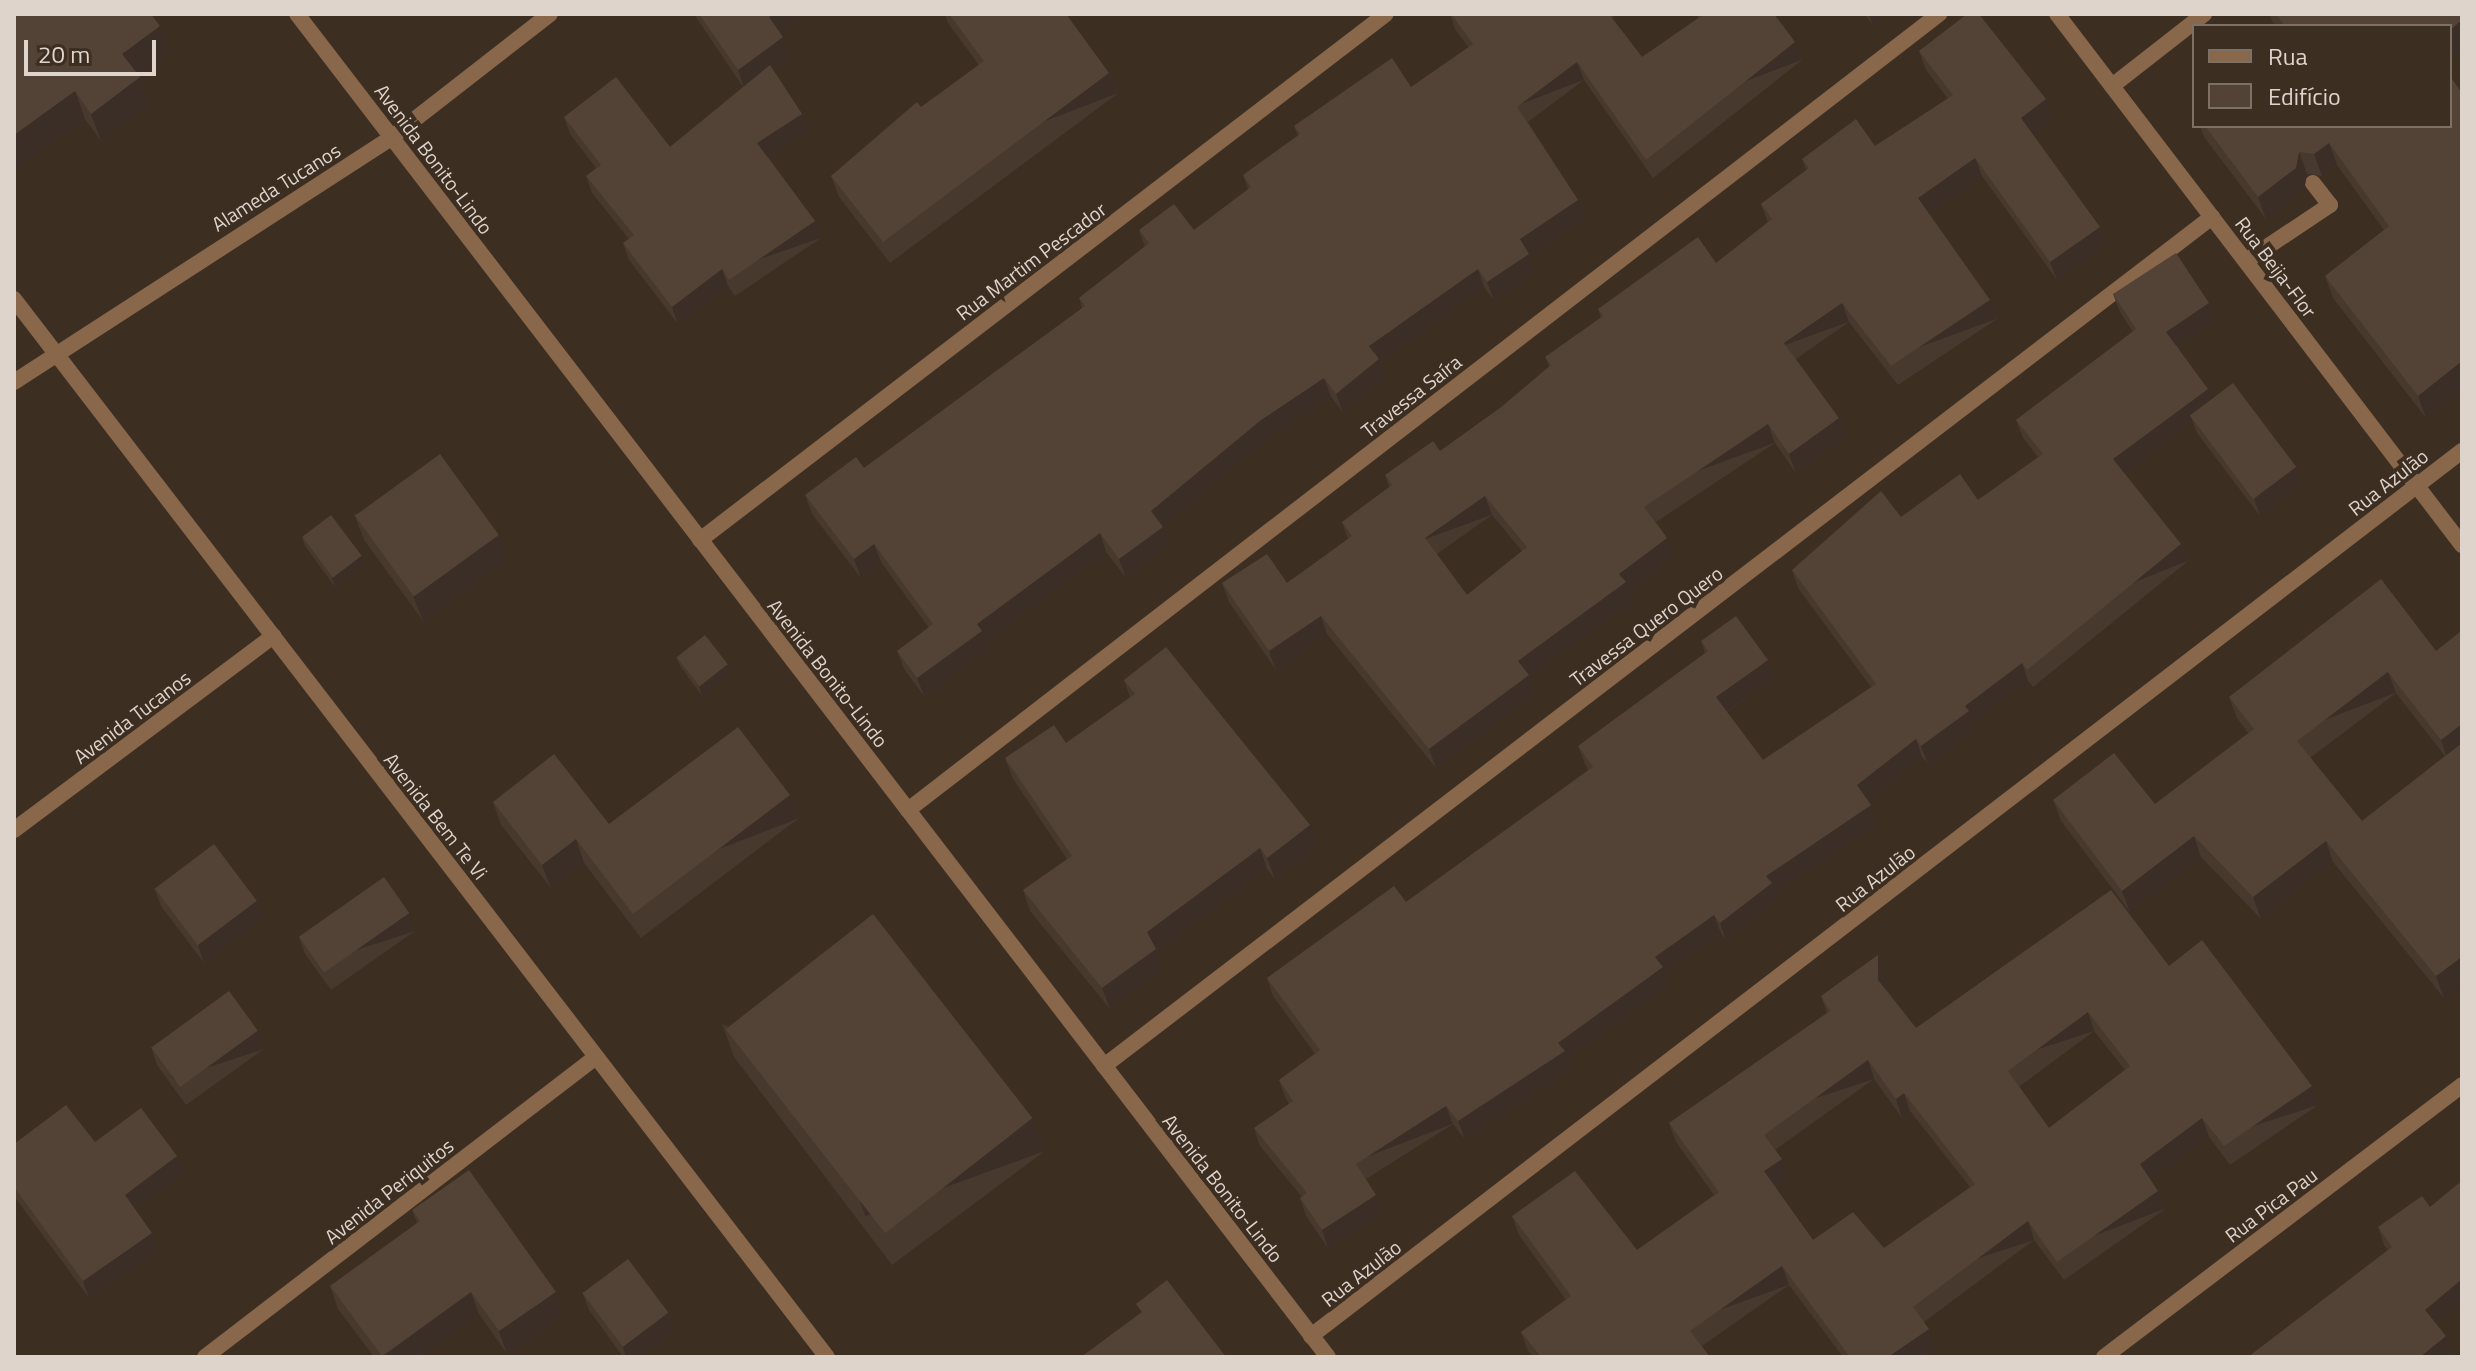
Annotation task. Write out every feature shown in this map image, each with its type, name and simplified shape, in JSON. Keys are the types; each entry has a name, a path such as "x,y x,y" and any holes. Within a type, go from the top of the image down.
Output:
{"street":[{"name":"Avenida Bonito-Lindo","path":"297,14 1328,1357"},
{"name":"Alameda Tucanos","path":"14,382 54,352 392,137 550,14"},
{"name":"Rua Martim Pescador","path":"700,540 1386,14"},
{"name":"Travessa Saíra","path":"908,810 1939,14"},
{"name":"Rua Beija-Flor","path":"2057,14 2462,545"},
{"path":"2112,86 2192,25"},
{"path":"2246,261 2330,205 2313,183"},
{"name":"Travessa Quero Quero","path":"1104,1066 2212,217"},
{"name":"Avenida Bem Te Vi","path":"14,299 827,1357"},
{"name":"Rua Azulão","path":"1311,1336 2462,451"},
{"name":"Avenida Tucanos","path":"14,830 273,636"},
{"name":"Avenida Periquitos","path":"205,1357 596,1057"},
{"name":"Rua Pica Pau","path":"2104,1357 2462,1085"}],"building":[{"path":"14,14 151,14 160,26 122,54 140,77 91,114 75,91 14,135"},
{"path":"699,14 774,14 769,17 783,37 738,70"},
{"path":"949,14 1066,14 1109,73 883,242 831,176 917,102 921,107 984,61"},
{"path":"1451,14 1609,14 1642,57 1702,14 1774,14 1795,42 1646,160 1577,62 1517,107 1578,200 1520,239 1529,254 1487,282 1478,269 1369,346 1379,359 1336,394 1324,378 1261,420 1151,511 1163,527 1119,559 1100,533 977,624 982,631 917,678 897,651 933,624 874,544 854,559 805,495 856,457 864,468 1085,306 1079,298 1149,243 1139,230 1174,204 1194,230 1251,187 1243,175 1300,134 1294,126 1392,58 1411,87 1473,44"},
{"path":"1967,14 1979,14 2046,99 2021,118 2100,227 2050,262 1975,158 1918,198 1990,300 1891,366 1842,303 1784,343 1839,418 1789,454 1768,424 1644,507 1667,538 1619,574 1626,582 1518,661 1529,675 1429,749 1321,616 1269,651 1222,583 1267,554 1287,583 1352,536 1342,522 1392,485 1385,475 1433,441 1440,451 1500,408 1551,365 1545,357 1603,316 1598,309 1698,237 1716,263 1772,219 1761,204 1809,168 1802,159 1856,119 1875,146 1953,95 1919,51","holes":["1485,496 1527,547 1467,595 1425,538"]},
{"path":"2276,14 2462,14 2462,20 2452,28 2452,24 2284,24"},
{"path":"770,65 802,114 757,143 815,221 729,280 722,269 672,307 623,243 634,235 586,176 601,165 564,117 616,77 670,147"},
{"path":"2452,79 2462,93 2462,361 2418,396 2325,276 2389,226 2329,143 2314,154 2299,152 2296,168 2258,197 2206,128 2452,128"},
{"path":"2176,253 2209,303 2166,332 2208,389 2113,459 2181,544 2027,670 2022,663 1965,706 1969,711 1921,746 1916,739 1857,785 1871,805 1766,876 1772,883 1720,923 1714,915 1655,957 1663,967 1558,1043 1565,1051 1458,1121 1446,1106 1356,1164 1376,1195 1322,1230 1300,1198 1307,1193 1254,1128 1293,1101 1279,1080 1320,1050 1267,978 1394,886 1406,902 1593,767 1578,746 1708,651 1701,641 1736,616 1768,660 1716,697 1763,760 1876,684 1792,570 1881,491 1901,517 1960,474 1978,500 2043,454 2016,420 2136,329 2113,294"},
{"path":"2233,383 2296,467 2253,499 2190,415"},
{"path":"440,454 499,535 414,597 355,516"},
{"path":"331,515 362,556 333,577 302,537"},
{"path":"2381,579 2436,651 2460,632 2462,635 2462,724 2441,740 2388,672 2297,741 2362,821 2462,743 2462,957 2436,976 2326,841 2253,897 2194,836 2122,891 2053,800 2114,753 2155,804 2254,729 2229,697"},
{"path":"705,635 728,664 699,686 677,657"},
{"path":"1166,647 1310,825 1267,858 1260,848 1147,932 1156,949 1102,988 1023,890 1072,856 1005,758 1054,725 1066,743 1135,694 1124,680"},
{"path":"738,727 790,795 633,914 576,839 542,865 493,802 554,754 609,824"},
{"path":"214,844 257,901 198,945 155,889"},
{"path":"384,877 409,913 324,973 299,937"},
{"path":"2111,890 2169,966 2202,940 2312,1086 2224,1146 2202,1118 2140,1164 2158,1191 2057,1262 2028,1221 1913,1307 1929,1329 1888,1357 1850,1357 1782,1266 1690,1331 1710,1357 1541,1357 1521,1332 1571,1296 1512,1216 1575,1171 1637,1250 1719,1192 1669,1123 1830,1011 1821,996 1878,955 1878,980 1916,1028","holes":["2088,1012 2130,1066 2049,1128 2008,1071","1868,1060 1896,1099 1904,1093 1975,1184 1884,1248 1853,1212 1813,1240 1764,1171 1782,1159 1764,1135"]},
{"path":"873,914 1032,1118 885,1233 726,1029"},
{"path":"229,991 258,1031 180,1087 151,1047"},
{"path":"66,1105 95,1142 141,1108 177,1156 125,1195 152,1233 83,1281 14,1187 14,1144"},
{"path":"469,1170 556,1292 499,1331 471,1292 382,1356 330,1286 420,1221 412,1210"},
{"path":"2459,1183 2462,1187 2462,1279 2425,1310 2446,1336 2420,1357 2248,1357 2392,1247 2378,1227 2422,1196 2430,1207"},
{"path":"628,1259 668,1313 623,1347 582,1293"},
{"path":"1167,1280 1226,1357 1081,1357 1142,1312 1136,1304"}]}
